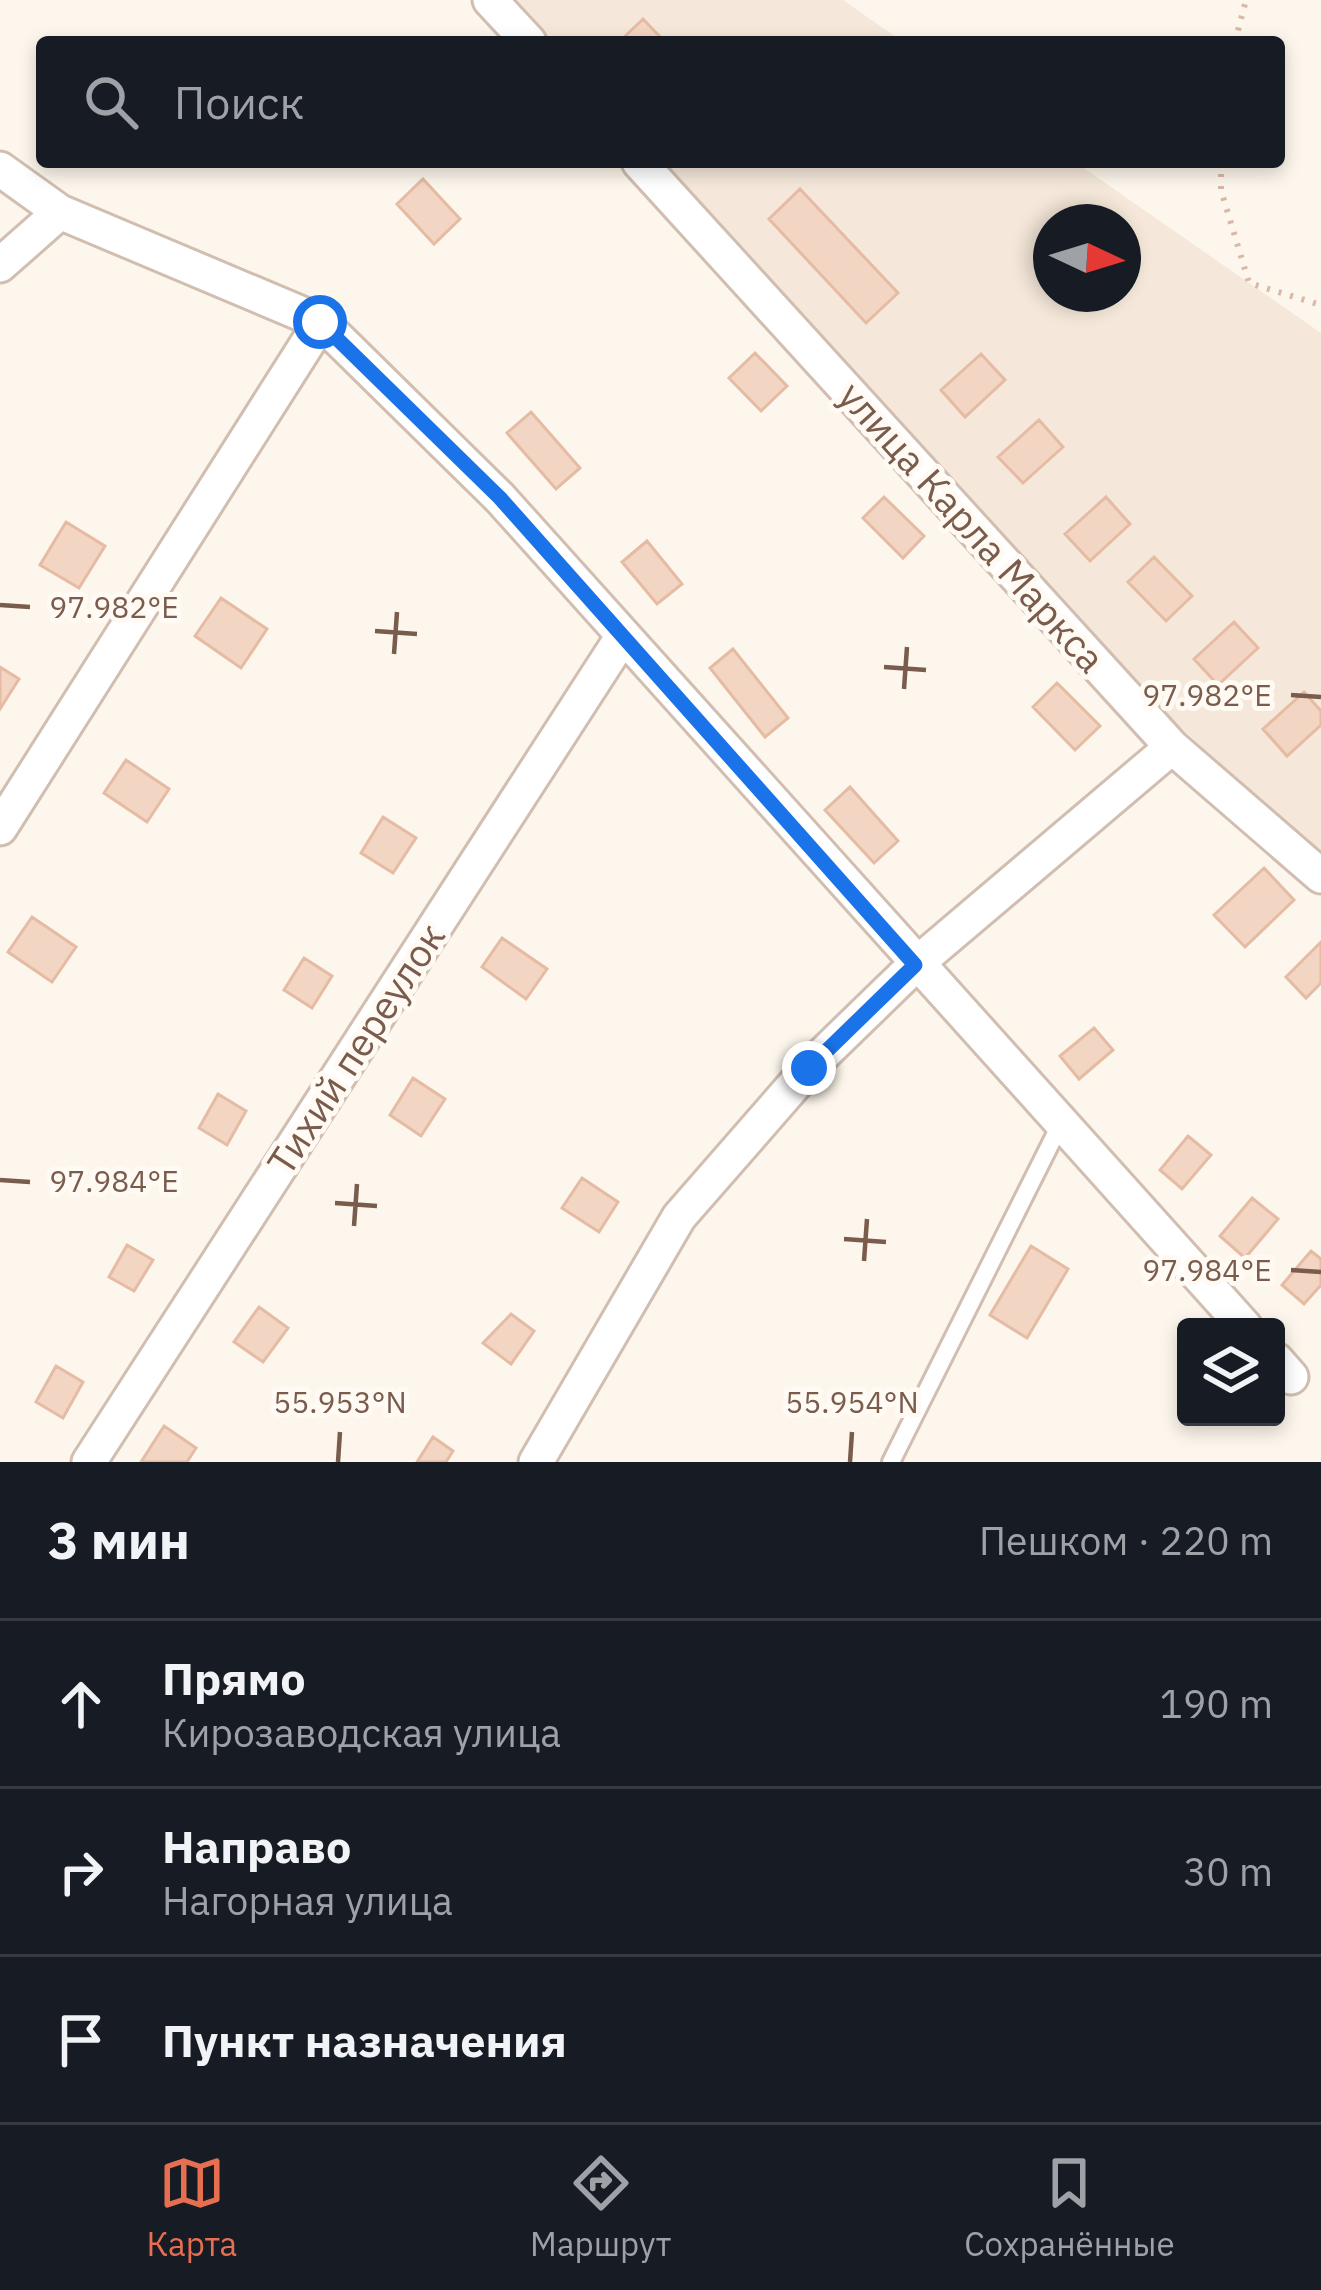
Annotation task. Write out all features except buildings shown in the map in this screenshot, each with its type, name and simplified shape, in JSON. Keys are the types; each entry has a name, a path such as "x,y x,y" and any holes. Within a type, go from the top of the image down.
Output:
{"street":[{"path":"490,0 523,36"},
{"name":"улица Карла Маркса","path":"644,168 1172,746 1321,876"},
{"path":"0,170 60,212 320,322 500,498 1237,1318"},
{"path":"0,265 60,212"},
{"path":"0,828 320,322"},
{"name":"Тихий переулок","path":"89,1462 623,636"},
{"path":"536,1462 679,1217 809,1068 915,965 1172,746"}],"lane":[{"path":"891,1462 1060,1125"}],"path":[{"path":"1237,36 1246,0"},
{"path":"1221,168 1221,190 1249,283 1321,305"}],"shaded area":[{"path":"512,0 843,0 894,36 545,36"},
{"path":"667,168 1084,168 1135,204 1033,204 1033,312 1141,312 1141,208 1321,333 1321,858 1174,721"}],"route":[{"path":"320,322 500,498 915,965 809,1068"}]}
